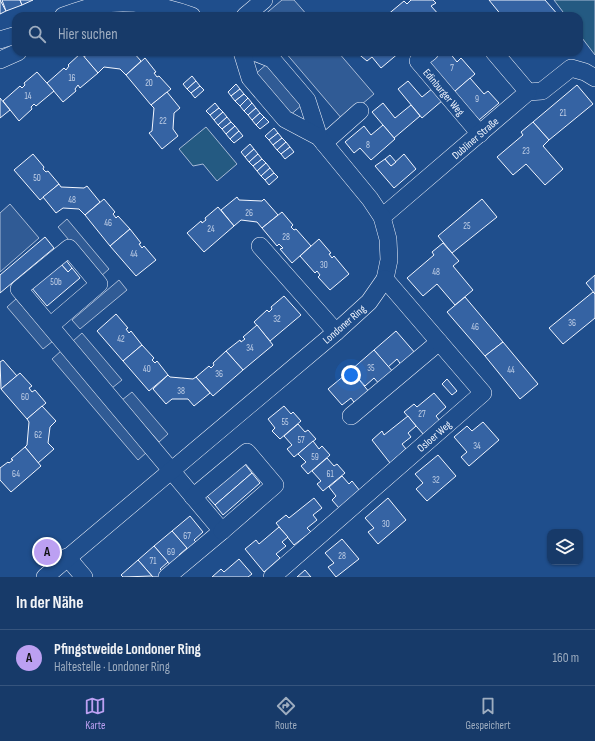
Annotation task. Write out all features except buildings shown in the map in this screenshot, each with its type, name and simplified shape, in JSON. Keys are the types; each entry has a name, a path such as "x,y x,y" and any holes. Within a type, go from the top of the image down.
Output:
{"street":[{"path":"250,12 264,0"},
{"path":"77,12 99,2 141,2 172,8 182,12"},
{"path":"0,40 12,36"},
{"path":"0,60 12,55"},
{"name":"Londoner Ring","path":"45,577 336,332 369,302 385,279 389,260 388,239 382,217 370,199 321,140 285,119 250,78 243,56"},
{"name":"Londoner Ring","path":"264,56 272,59 307,100 321,140"},
{"name":"Edinburger Weg","path":"425,56 418,61 480,134"},
{"path":"497,56 528,92 542,91 571,68 585,72 595,78"},
{"name":"Dubliner Straße","path":"382,217 528,92"},
{"path":"321,140 360,111"},
{"path":"260,246 336,332"},
{"path":"50,326 99,284 69,248 19,289 193,497 222,531"},
{"name":"Osloer Weg","path":"272,577 483,393 385,279"},
{"path":"351,416 439,342"},
{"path":"167,577 275,485 247,452 193,497"},
{"path":"67,557 84,577"}],"shaded area":[{"path":"282,0 294,0 304,12 268,12"},
{"path":"554,0 595,0 595,55 583,39 583,12 563,12"},
{"path":"288,56 341,56 374,94 343,120"},
{"path":"268,63 303,104 288,117 253,76"},
{"path":"206,127 237,164 217,181 203,164 193,166 179,149"},
{"path":"10,204 39,238 0,272 0,213"},
{"path":"67,219 109,269 100,277 58,227"},
{"path":"119,280 127,290 80,329 72,320"},
{"path":"16,299 53,341 43,349 7,307"},
{"path":"82,333 122,380 112,388 73,341"},
{"path":"61,351 147,452 138,460 52,359"},
{"path":"132,392 168,434 159,442 122,400"}],"place":[{"name":"Pfingstweide Londoner Ring","path":"47,552"}]}
